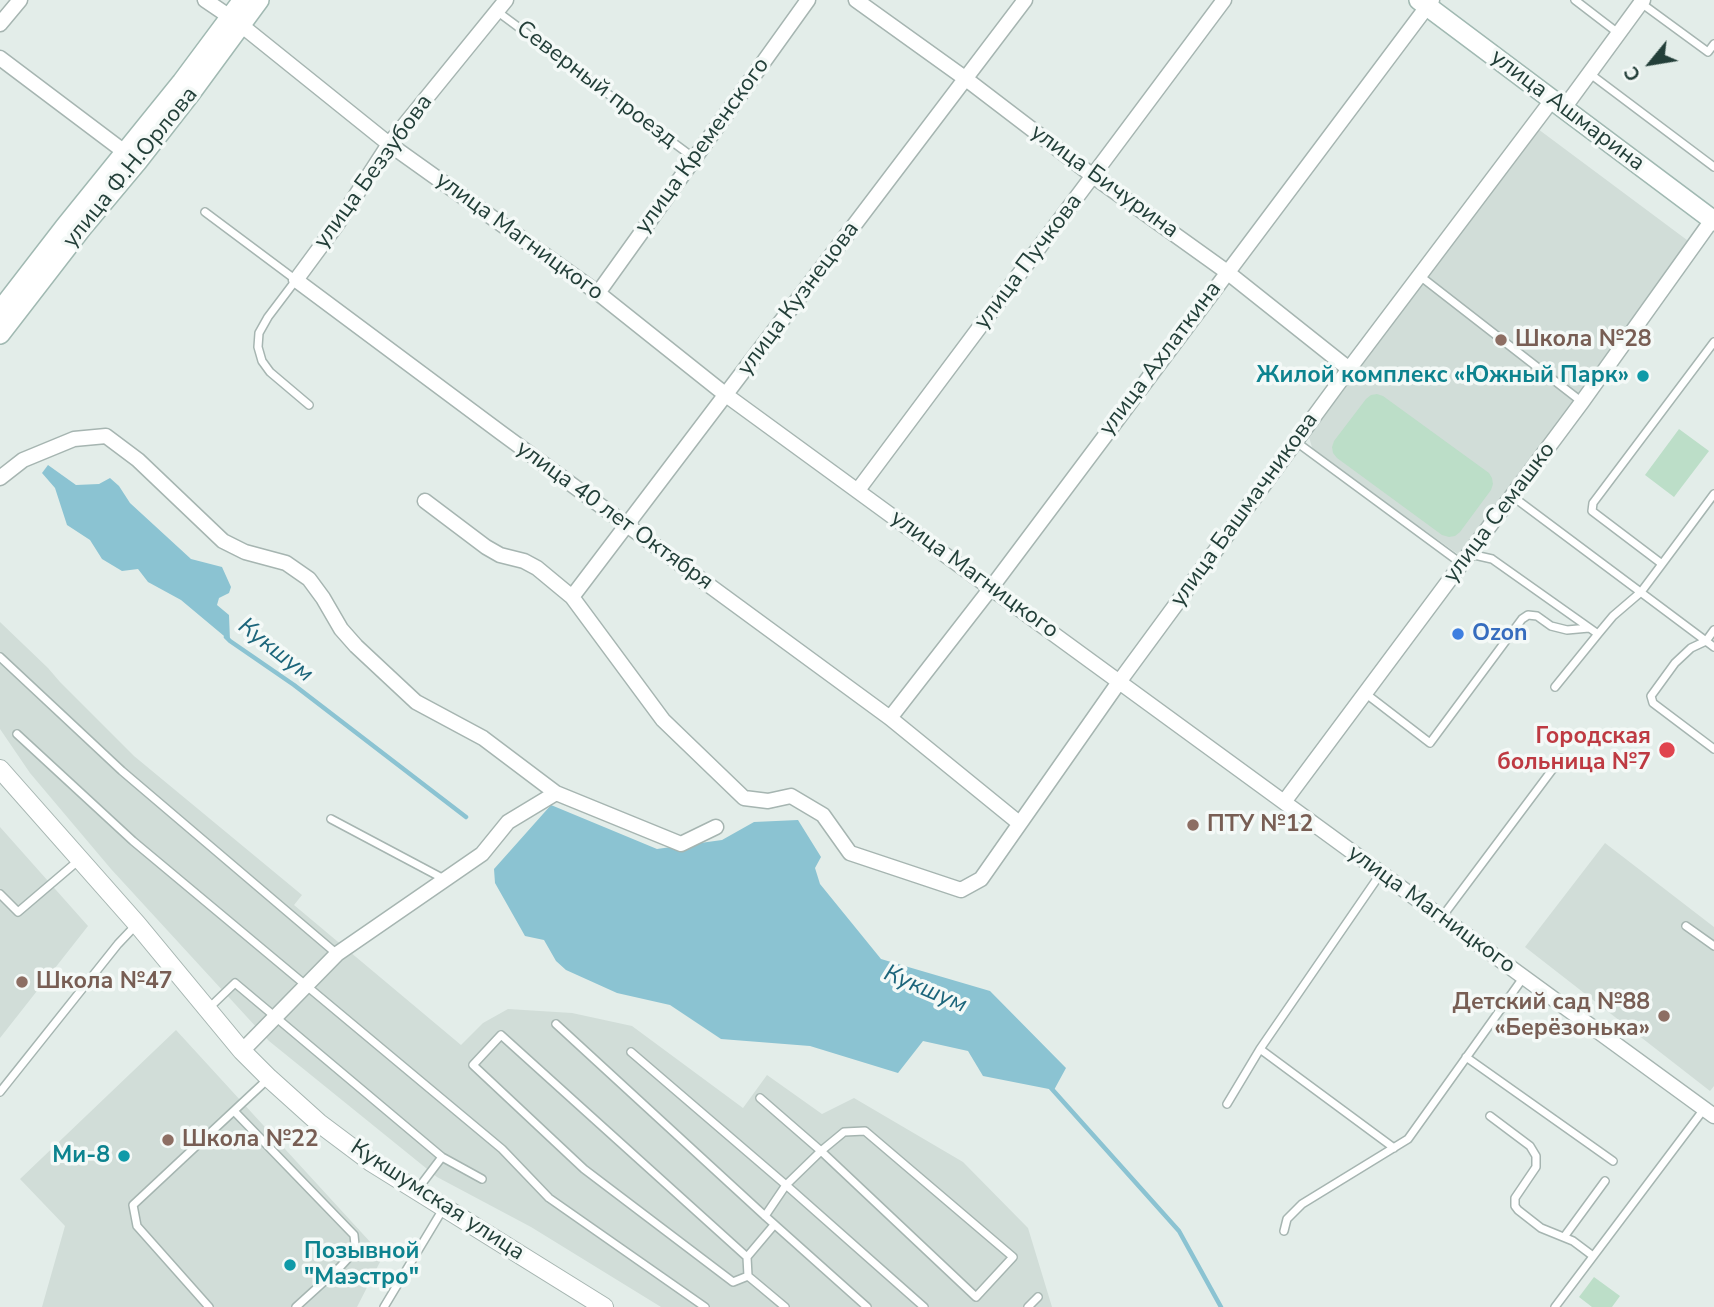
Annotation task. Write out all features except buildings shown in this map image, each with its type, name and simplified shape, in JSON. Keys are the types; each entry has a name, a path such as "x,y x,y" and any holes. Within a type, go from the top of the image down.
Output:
{"main road":[{"name":"улица Ф.Н.Орлова","path":"0,334 183,104 235,21 243,0"},
{"name":"улица Ф.Н.Орлова","path":"0,311 182,82 235,21 260,0"},
{"name":"улица Ашмарина","path":"1426,2 1713,220"}],"street":[{"path":"0,24 20,0"},
{"name":"улица Магницкого","path":"205,0 389,144 598,293 726,395 1709,1112"},
{"name":"улица Кременского","path":"598,293 808,0"},
{"name":"улица Бичурина","path":"856,0 1227,272 1349,369"},
{"name":"улица Кузнецова","path":"572,597 1025,0"},
{"name":"улица Пучкова","path":"858,490 1224,0"},
{"name":"улица Башмачникова","path":"425,501 485,547 537,568 572,597 663,720 744,798 768,802 790,796 823,815 850,853 961,890 981,879 1119,682 1419,276 1558,104 1589,73 1642,1"},
{"name":"улица Ахлаткина","path":"890,718 991,588 1426,2"},
{"name":"улица Беззубова","path":"296,280 338,223 389,144 502,6"},
{"path":"0,58 126,153"},
{"name":"улица Семашко","path":"1284,802 1583,402 1713,220"},
{"name":"улица 40 лет Октября","path":"296,280 890,718 1019,823"},
{"path":"0,478 23,460 74,439 106,436 138,460 223,541 245,551 286,563 309,579 341,629 416,702 483,738 556,793 681,844 716,827"},
{"name":"Кукшумская улица","path":"0,769 137,924 242,1051 319,1123 371,1162 604,1307"},
{"path":"242,1051 337,954 482,854 509,822 556,793"}],"lane":[{"path":"1575,0 1619,33"},
{"path":"1642,1 1708,52 1713,46"},
{"name":"Северный проезд","path":"502,6 694,158"},
{"path":"1589,73 1714,167"},
{"name":"улица 40 лет Октября","path":"205,212 296,280"},
{"path":"1419,276 1583,402"},
{"path":"296,280 268,317 259,333 258,347 262,361 270,372 309,405"},
{"path":"1662,564 1595,514 1592,507 1714,342"},
{"path":"1295,441 1466,559 1492,559 1598,634"},
{"path":"1555,687 1613,616 1641,592 1714,494"},
{"path":"1512,496 1714,647"},
{"path":"1365,693 1430,743 1528,614 1537,616 1551,626 1567,630 1590,628"},
{"path":"1714,630 1706,641 1692,648 1675,663 1651,696 1653,704 1714,749"},
{"path":"0,657 121,771 337,954"},
{"path":"17,734 133,841 502,1149 549,1198 705,1307"},
{"path":"1442,917 1561,758"},
{"path":"331,819 444,880"},
{"path":"0,894 18,912 79,859"},
{"path":"1227,1104 1260,1049 1381,873"},
{"path":"0,1092 137,924"},
{"path":"1686,926 1714,946"},
{"path":"1284,1231 1287,1219 1302,1205 1408,1139 1524,977"},
{"path":"208,1009 235,983 442,1157 482,1179"},
{"path":"556,1024 867,1307"},
{"path":"747,1257 501,1035 472,1065 583,1169 733,1282 748,1276"},
{"path":"1260,1049 1394,1149"},
{"path":"631,1052 924,1307"},
{"path":"1466,1057 1613,1161"},
{"path":"209,1307 138,1226 134,1205 269,1078"},
{"path":"760,1098 821,1151 976,1297 1013,1257 865,1130 844,1132 821,1151 786,1185 765,1216"},
{"path":"234,1111 354,1235 355,1245 351,1255 296,1307"},
{"path":"1555,1307 1709,1112"},
{"path":"1490,1116 1530,1146 1536,1156 1536,1167 1517,1193 1515,1206 1541,1228 1573,1241 1593,1256"},
{"path":"417,1191 442,1157"},
{"path":"1564,1237 1605,1181"},
{"path":"384,1307 444,1208"},
{"path":"774,1225 747,1257 748,1276 785,1307"},
{"path":"1028,1307 1038,1297"}],"shaded area":[{"name":"Школа №28","path":"1538,129 1691,243 1462,557 1313,451 1309,437"},
{"path":"0,622 134,756 302,895 294,905 461,1045 483,1023 508,1009 572,1013 632,1026 743,1108 767,1075 822,1114 854,1098 963,1162 1028,1228 1052,1307 661,1307 531,1227 437,1177 269,1041 111,869 30,773 0,729"},
{"name":"Школа №47","path":"0,827 88,926 0,1038"},
{"name":"Детский сад №88 «Берёзонька»","path":"1605,843 1714,927 1714,1086 1710,1091 1525,947"},
{"name":"Школа №22","path":"176,1030 383,1256 357,1307 42,1307 65,1226 20,1179"}],"green space":[{"path":"1377,394 1489,473 1492,478 1491,490 1455,536 1442,535 1333,453 1334,441 1366,399"},
{"path":"1679,429 1709,451 1674,497 1645,475"},
{"path":"1594,1277 1620,1296 1612,1307 1592,1307 1579,1297"}],"water":[{"path":"48,465 76,485 99,484 110,478 130,503 191,559 222,567 231,587 229,593 219,598 217,605 229,615 230,641 181,600 148,582 138,569 122,571 102,559 90,540 67,525 55,488 42,473"},
{"path":"551,805 657,849 722,840 754,822 798,820 821,857 815,868 820,884 881,959 990,991 1066,1068 1054,1090 983,1076 968,1051 923,1041 898,1073 810,1046 721,1039 670,1005 617,993 566,970 556,961 544,940 525,936 495,883 494,869"}],"waterway":[{"name":"Кукшум","path":"226,637 294,685 466,817"},
{"name":"Кукшум","path":"1051,1088 1179,1231 1221,1307"}],"place":[{"name":"Школа №28","path":"1501,340"},
{"name":"Жилой комплекс «Южный Парк»","path":"1643,376"},
{"name":"Ozon","path":"1458,634"},
{"name":"Городская больница №7","path":"1667,750"},
{"name":"ПТУ №12","path":"1193,825"},
{"name":"Школа №47","path":"22,982"},
{"name":"Детский сад №88 «Берёзонька»","path":"1664,1016"},
{"name":"Школа №22","path":"168,1140"},
{"name":"Ми-8","path":"124,1156"},
{"name":"Позывной \"Маэстро\"","path":"290,1265"}]}
